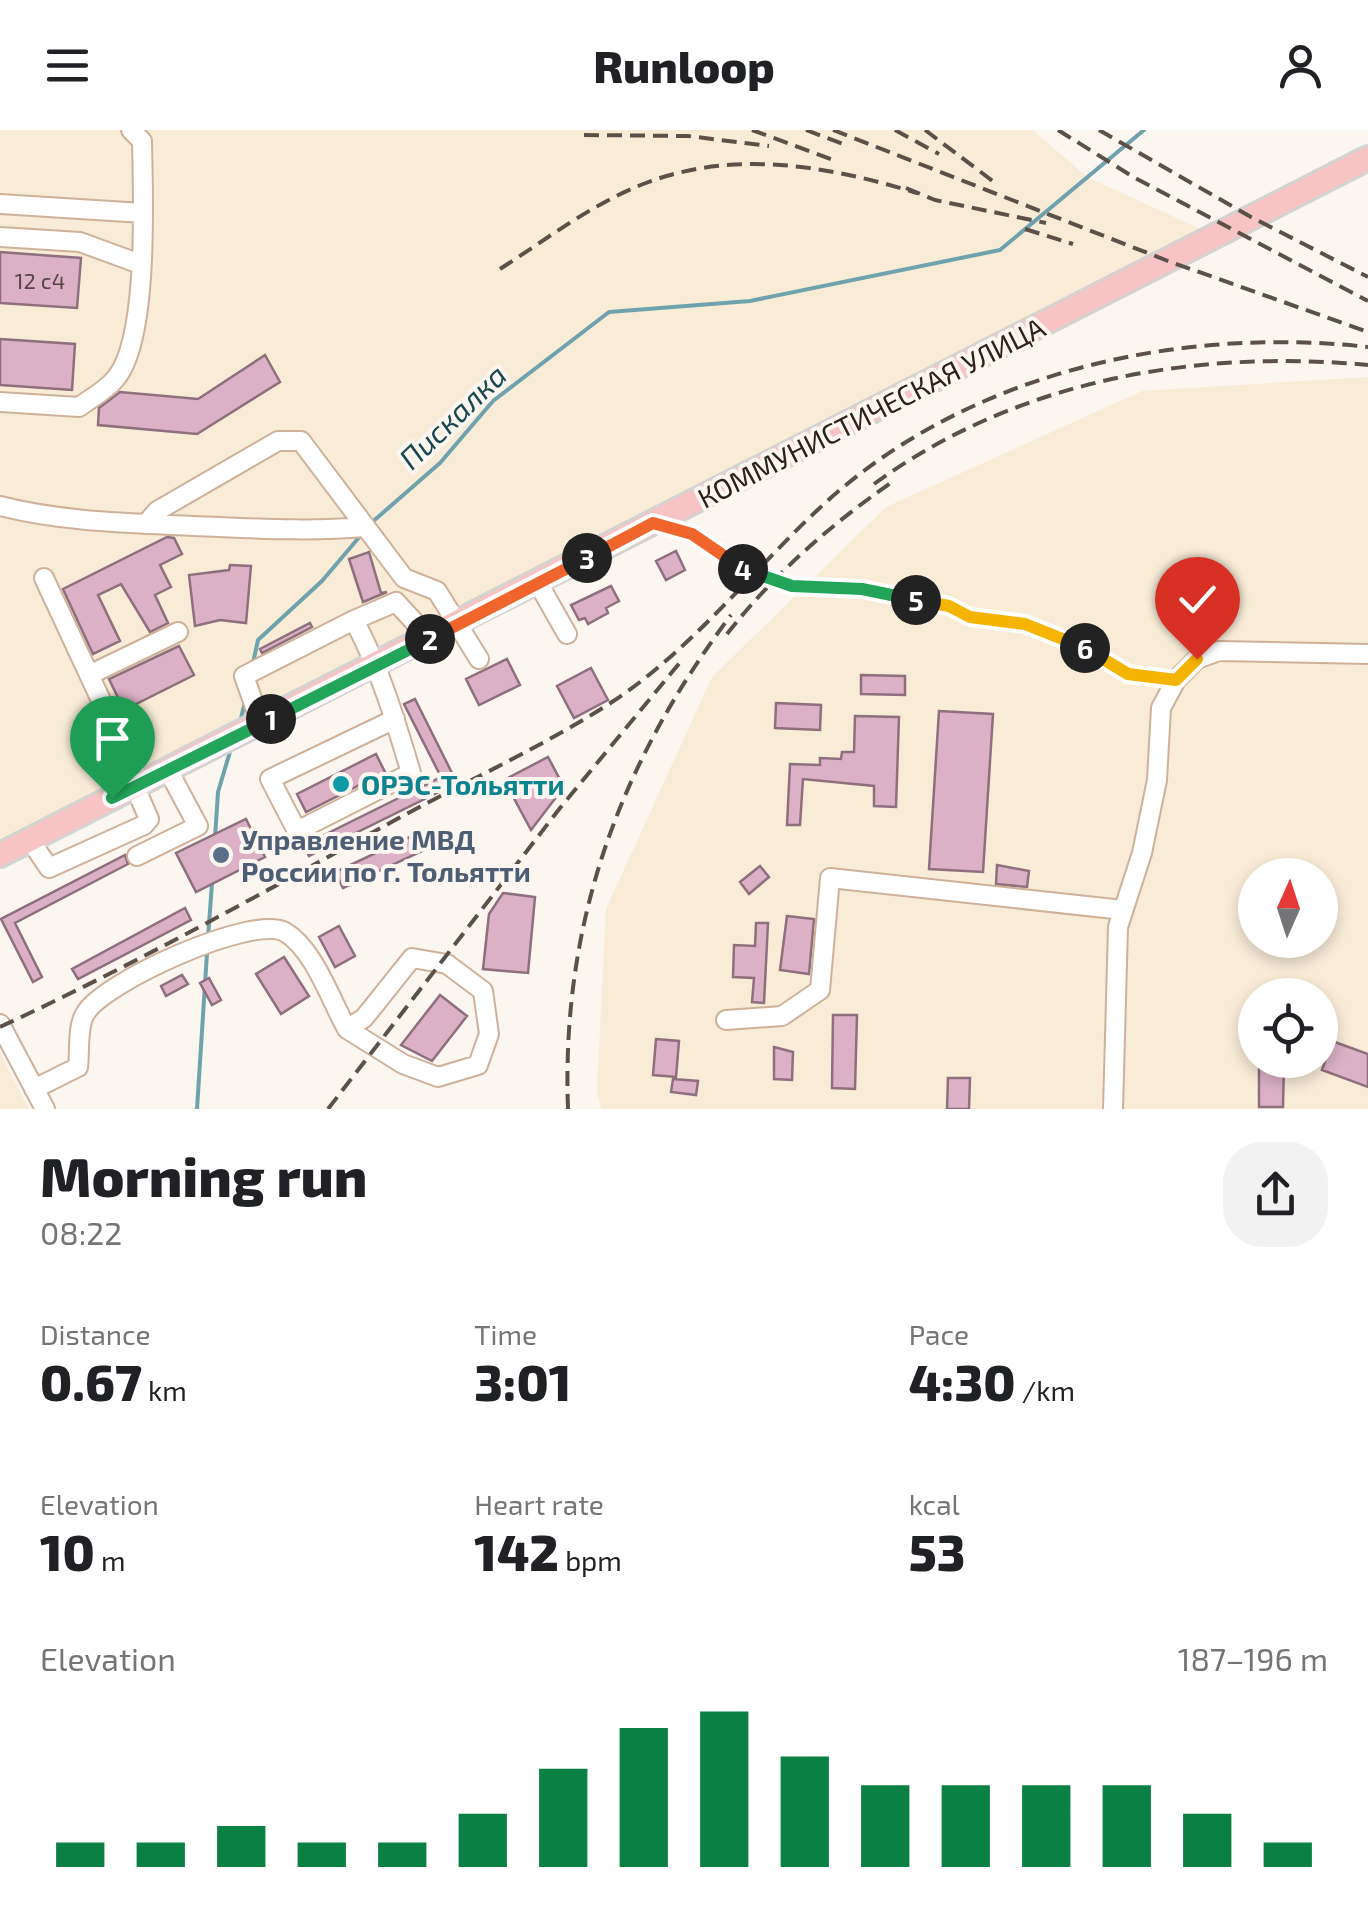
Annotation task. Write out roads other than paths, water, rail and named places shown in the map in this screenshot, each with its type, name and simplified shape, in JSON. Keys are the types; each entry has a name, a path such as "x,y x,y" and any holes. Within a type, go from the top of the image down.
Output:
{"main road":[{"name":"КОММУНИСТИЧЕСКАЯ УЛИЦА","path":"0,855 460,624 1368,158"}],"street":[{"path":"0,402 79,407 116,378 133,348 143,213 142,140 131,130"},
{"path":"0,204 143,213"},
{"path":"0,237 80,242 140,264"},
{"path":"146,524 157,512 278,441 301,441 404,578 436,591 479,659"},
{"path":"0,506 67,519 146,524 314,531 364,527"},
{"path":"30,840 49,868 150,819 44,578"},
{"path":"538,583 567,634"},
{"path":"260,724 244,676 354,620 396,602 430,639"},
{"path":"354,620 378,665 396,719 411,772 296,831 270,780 396,719"},
{"path":"89,675 178,632"},
{"path":"1113,1109 1118,926 1142,853 1157,780 1161,708 1176,680 1197,659 1220,651 1368,654"},
{"path":"137,856 198,826 168,770"},
{"path":"726,1020 782,1016 820,990 830,878 1124,910"},
{"path":"34,1089 78,1067 83,1016 96,998 198,946 258,928 283,930 300,945 347,1029 403,1064 438,1077 478,1064 490,1034 483,991 447,964 412,958 364,1018 347,1029"},
{"path":"0,1024 8,1060 34,1089 45,1109"}],"waterway":[{"name":"Пискалка","path":"370,524 440,463 493,401 609,312 750,301 1000,250 1144,130"},
{"name":"Пискалка","path":"253,663 258,640 322,581 361,535"},
{"name":"Пискалка","path":"240,722 245,702"},
{"name":"Пискалка","path":"215,838 218,792 232,745"},
{"name":"Пискалка","path":"208,938 212,883"},
{"name":"Пискалка","path":"197,1109 207,953"}],"railway":[{"path":"752,130 836,161"},
{"path":"806,130 843,144"},
{"path":"833,130 1168,261 1368,332"},
{"path":"895,130 939,154"},
{"path":"925,130 998,185"},
{"path":"1058,130 1135,178 1368,301"},
{"path":"1099,130 1251,217 1368,277"},
{"path":"584,135 688,136 769,146"},
{"path":"500,269 607,201 646,183 714,166 816,169 917,193"},
{"path":"906,188 935,200 1046,223"},
{"path":"1025,229 1073,244"},
{"path":"0,1027 200,926 612,702 696,633 824,504 881,458 943,421 1010,391 1079,368 1151,353 1224,344 1296,342 1368,347"},
{"path":"874,484 929,448 987,419 1048,396 1110,380 1173,368 1238,362 1368,365"},
{"path":"727,634 804,552 892,482"},
{"path":"568,1109 568,1040 575,974 587,910 605,847 658,728 731,615"},
{"path":"328,1109 560,808 682,660"}],"place":[{"name":"ОРЭС-Тольятти","path":"341,784"},
{"name":"Управление МВД России по г. Тольятти","path":"221,855"}]}
